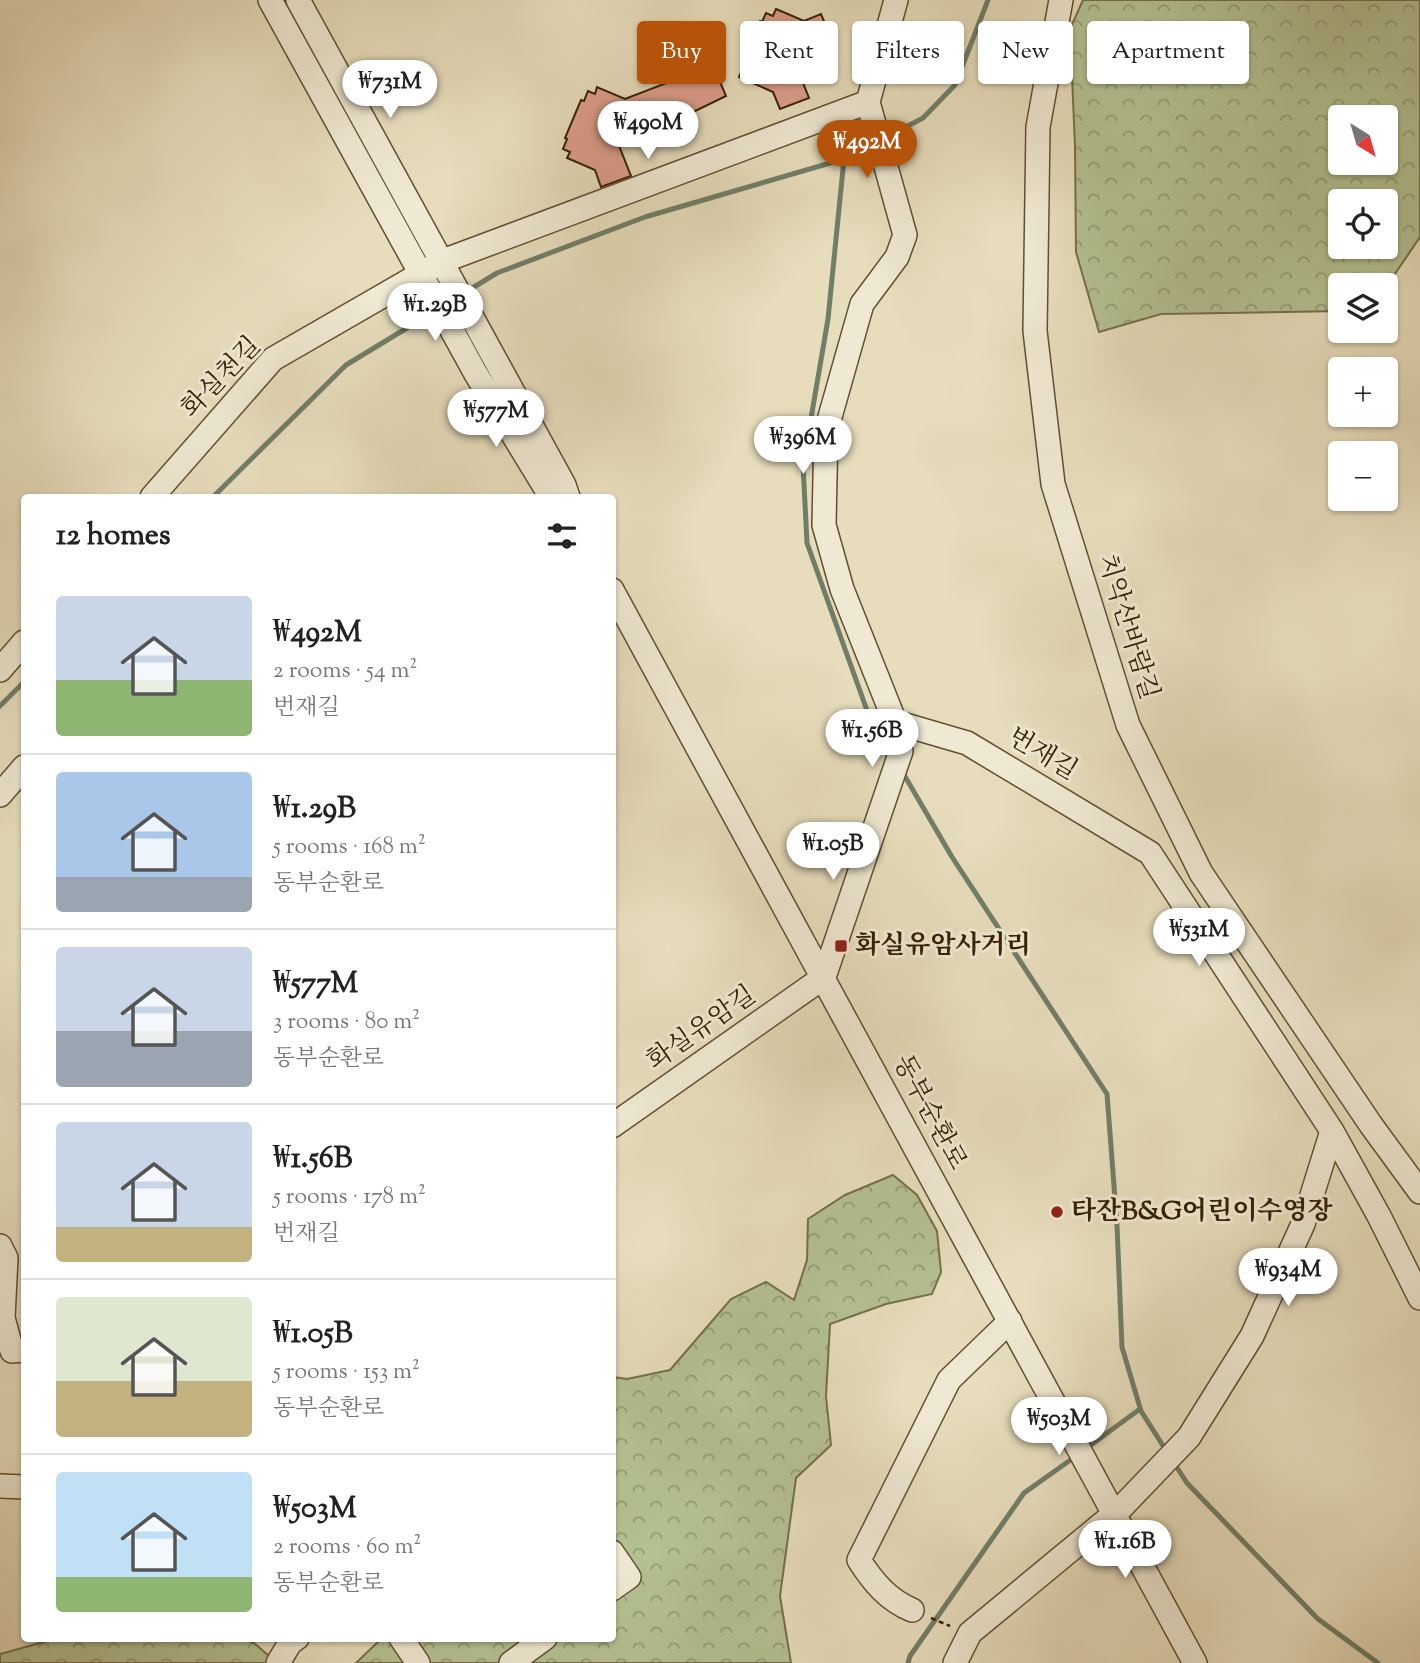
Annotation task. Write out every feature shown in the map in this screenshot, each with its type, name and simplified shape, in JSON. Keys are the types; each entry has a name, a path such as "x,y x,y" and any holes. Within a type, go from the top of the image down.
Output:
{"street":[{"path":"270,0 476,374 549,494"},
{"path":"298,0 567,494"},
{"path":"824,977 901,751 895,722 842,589 824,525 826,431 862,304 897,257 905,235 870,108 896,0"},
{"name":"치악산바람길","path":"1061,0 1038,127 1035,331 1053,484 1128,724 1201,873 1371,1125 1420,1192"},
{"name":"화실천길","path":"155,494 273,359 447,270 870,108"},
{"name":"동부순환로","path":"616,597 1092,1475 1117,1512 1195,1663"},
{"path":"0,670 21,646"},
{"name":"번재길","path":"895,722 967,743 1150,853 1332,1131 1420,1298"},
{"path":"0,795 21,770"},
{"name":"화실유암길","path":"616,1123 824,977"},
{"path":"955,1663 970,1633 1117,1512 1189,1437 1252,1336 1303,1224 1332,1131"},
{"path":"0,1246 6,1258 3,1318 12,1350 21,1350"},
{"path":"912,1610 898,1604 873,1582 859,1560 949,1380 1010,1321"},
{"path":"0,1486 21,1487"},
{"path":"616,1558 629,1577 616,1586"},
{"path":"278,1663 291,1642"},
{"path":"404,1642 418,1663"},
{"path":"511,1663 540,1642"}],"path":[{"path":"912,1610 951,1626"}],"green space":[{"path":"1083,0 1420,0 1420,237 1396,273 1328,273 1328,311 1161,314 1099,332 1076,252 1073,22"},
{"path":"893,1175 917,1195 937,1231 941,1272 932,1294 886,1304 830,1324 826,1396 831,1445 796,1478 780,1596 791,1663 356,1663 378,1642 616,1642 616,1377 627,1379 670,1370 731,1299 766,1282 794,1300 807,1260 808,1219 845,1195"},
{"path":"44,1642 251,1642 277,1663 0,1663 0,1654"}],"building":[{"path":"776,9 804,21 762,21 766,13 773,16"},
{"path":"821,14 824,21 804,21"},
{"path":"664,84 721,84 726,96 685,116 655,125 654,123 616,138 631,176 601,187 595,170 567,158 570,152 563,149 567,139 565,138 581,100 584,101 588,91 595,94 597,87 625,99"},
{"path":"755,84 803,84 809,98 780,109 773,92"}],"waterway":[{"path":"883,139 923,118 955,85 988,0"},
{"path":"464,293 497,273 645,217 844,159 874,143"},
{"path":"844,159 828,319 803,465 807,543 869,716 892,755"},
{"path":"216,494 346,365 435,311"},
{"path":"0,706 21,685"},
{"path":"903,773 952,857 1107,1094 1117,1225 1122,1347 1141,1411 1167,1452"},
{"path":"1084,1450 1140,1409"},
{"path":"908,1663 910,1656 1024,1493 1076,1456"},
{"path":"1174,1463 1187,1483 1318,1619 1378,1663"}],"place":[{"name":"화실유암사거리","path":"841,946"},
{"name":"타잔B&G어린이수영장","path":"1057,1212"}]}
